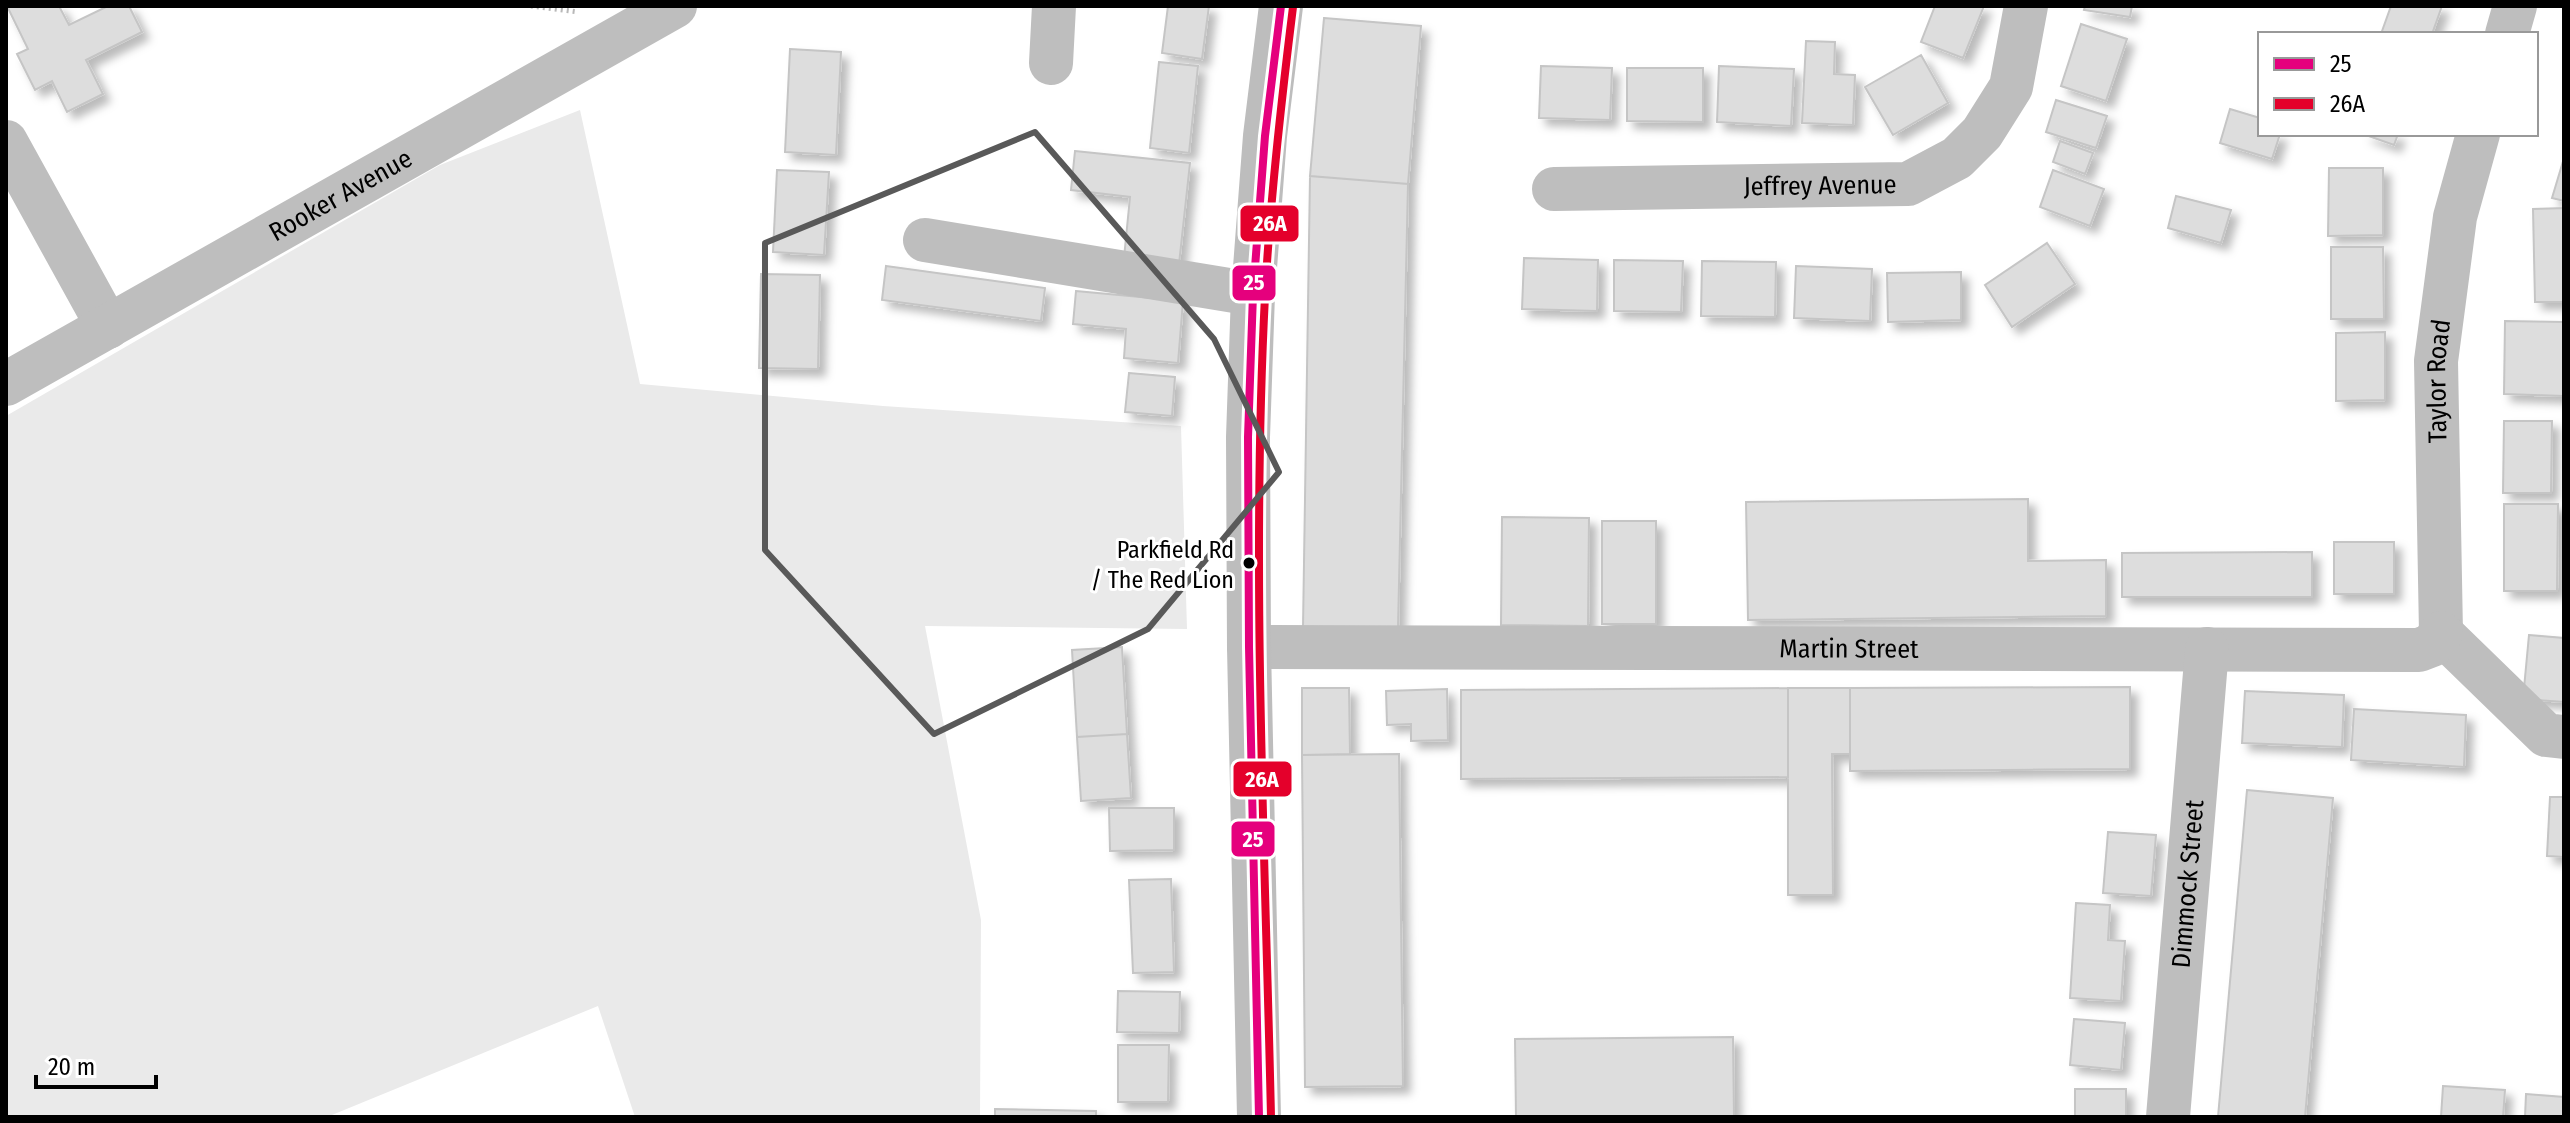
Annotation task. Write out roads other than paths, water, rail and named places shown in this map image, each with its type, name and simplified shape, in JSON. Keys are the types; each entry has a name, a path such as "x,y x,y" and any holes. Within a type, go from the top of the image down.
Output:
{"main road":[{"path":"1259,1117 1248,437 1253,294 1265,136 1281,6"}],"street":[{"name":"Rooker Avenue","path":"6,384 675,6"},
{"path":"1051,63 1054,6"},
{"name":"Jeffrey Avenue","path":"1554,189 1908,184 1957,158 1982,133 2011,87 2026,6"},
{"path":"2508,32 2515,6"},
{"name":"Taylor Road","path":"2441,633 2436,361 2455,217 2477,136"},
{"path":"6,142 108,327"},
{"path":"925,240 1253,294"},
{"path":"2441,633 2546,735 2564,737"},
{"name":"Martin Street","path":"1249,647 2419,650 2432,645 2441,633"},
{"name":"Dimmock Street","path":"2168,1117 2207,649"}],"place":[{"name":"Parkfield Rd / The Red Lion","path":"1249,563"}]}
